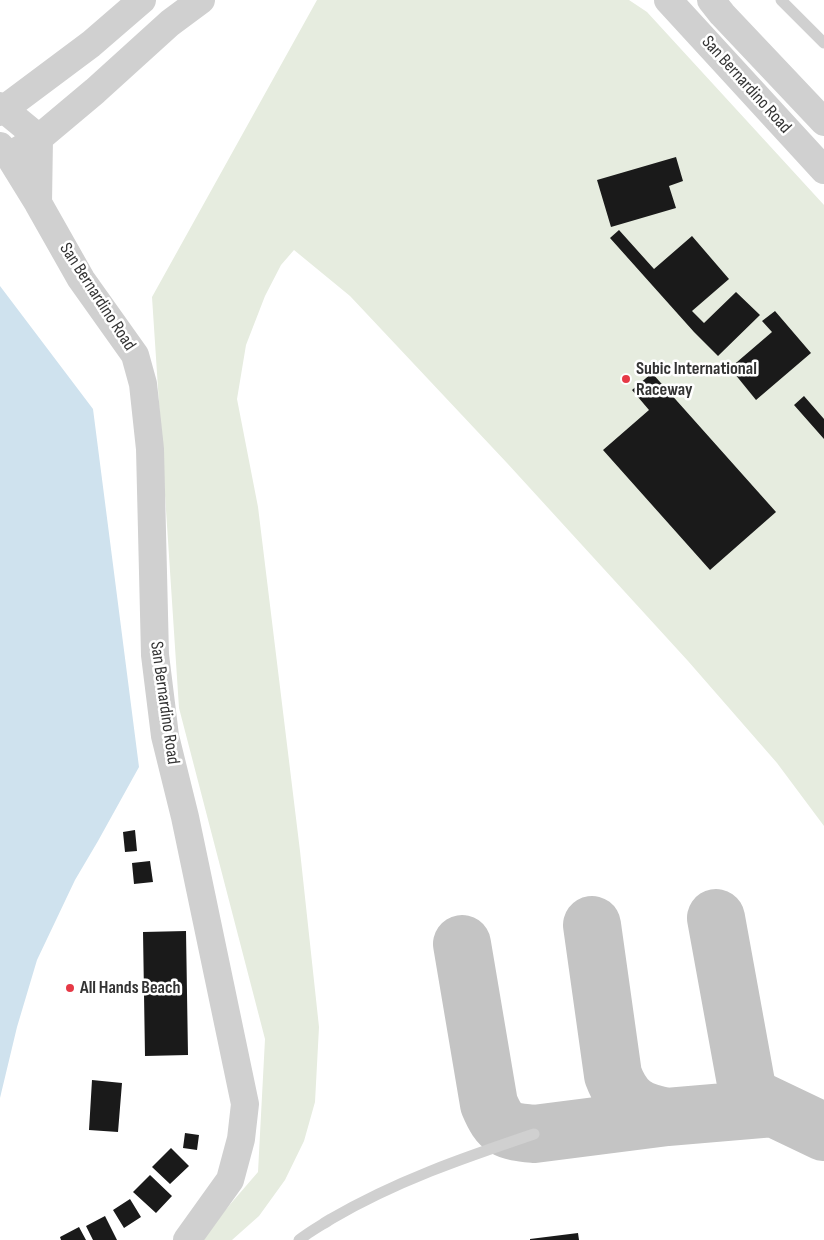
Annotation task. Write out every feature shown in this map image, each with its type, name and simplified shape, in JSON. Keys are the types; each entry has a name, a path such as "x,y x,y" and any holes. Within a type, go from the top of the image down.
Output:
{"street":[{"path":"38,203 39,138 1,109 91,44 142,0"},
{"name":"San Bernardino Road","path":"187,1240 230,1180 241,1139 244,1104 185,817 165,736 155,655 150,449 143,384 135,355 81,279 38,203 4,151 39,138 96,90 170,23 201,0"},
{"name":"San Bernardino Road","path":"668,0 821,161"},
{"name":"San Bernardino Road","path":"711,0 824,122"}],"lane":[{"path":"781,0 824,43"},
{"path":"299,1240 372,1196 439,1167 534,1134"}],"shaded area":[{"name":"Subic International Raceway","path":"317,0 629,0 647,12 824,205 824,826 777,763 688,661 507,463 350,296 294,250 281,265 265,296 246,345 237,399 258,507 300,851 319,1027 315,1102 304,1141 285,1180 259,1216 232,1240 204,1240 202,1237 258,1172 265,1039 179,708 152,297"}],"water":[{"path":"0,286 93,409 139,767 75,880 37,960 17,1027 0,1098"}],"building":[{"path":"676,157 683,181 669,186 676,208 611,227 597,180"},
{"path":"619,230 654,269 692,236 729,279 692,311 704,323 736,292 760,315 718,356 694,332 610,238"},
{"path":"775,311 811,353 756,400 730,368 772,332 762,321"},
{"path":"652,373 776,512 710,570 603,450 649,410 632,390"},
{"path":"804,396 824,419 824,439 794,405"},
{"path":"135,830 137,851 125,852 123,832"},
{"path":"150,861 153,882 134,884 132,863"},
{"path":"186,931 188,1055 145,1056 143,932"},
{"path":"92,1080 122,1083 118,1132 89,1130"},
{"path":"185,1133 199,1135 197,1150 183,1148"},
{"path":"171,1148 189,1166 170,1184 152,1167"},
{"path":"150,1175 172,1196 156,1213 133,1192"},
{"path":"130,1199 141,1217 124,1228 113,1210"},
{"path":"105,1216 117,1240 93,1240 86,1226"},
{"path":"79,1227 86,1240 61,1240 60,1237"},
{"path":"578,1233 579,1240 530,1240 530,1239"}],"taxiway":[{"path":"716,918 749,1091 757,1100 824,1132"},
{"path":"592,925 613,1075 622,1093 633,1105 647,1112 667,1117"},
{"path":"462,944 489,1104 493,1113 505,1128 534,1134 667,1117 773,1108"}],"place":[{"name":"Subic International Raceway","path":"626,379"},
{"name":"All Hands Beach","path":"70,988"}]}
